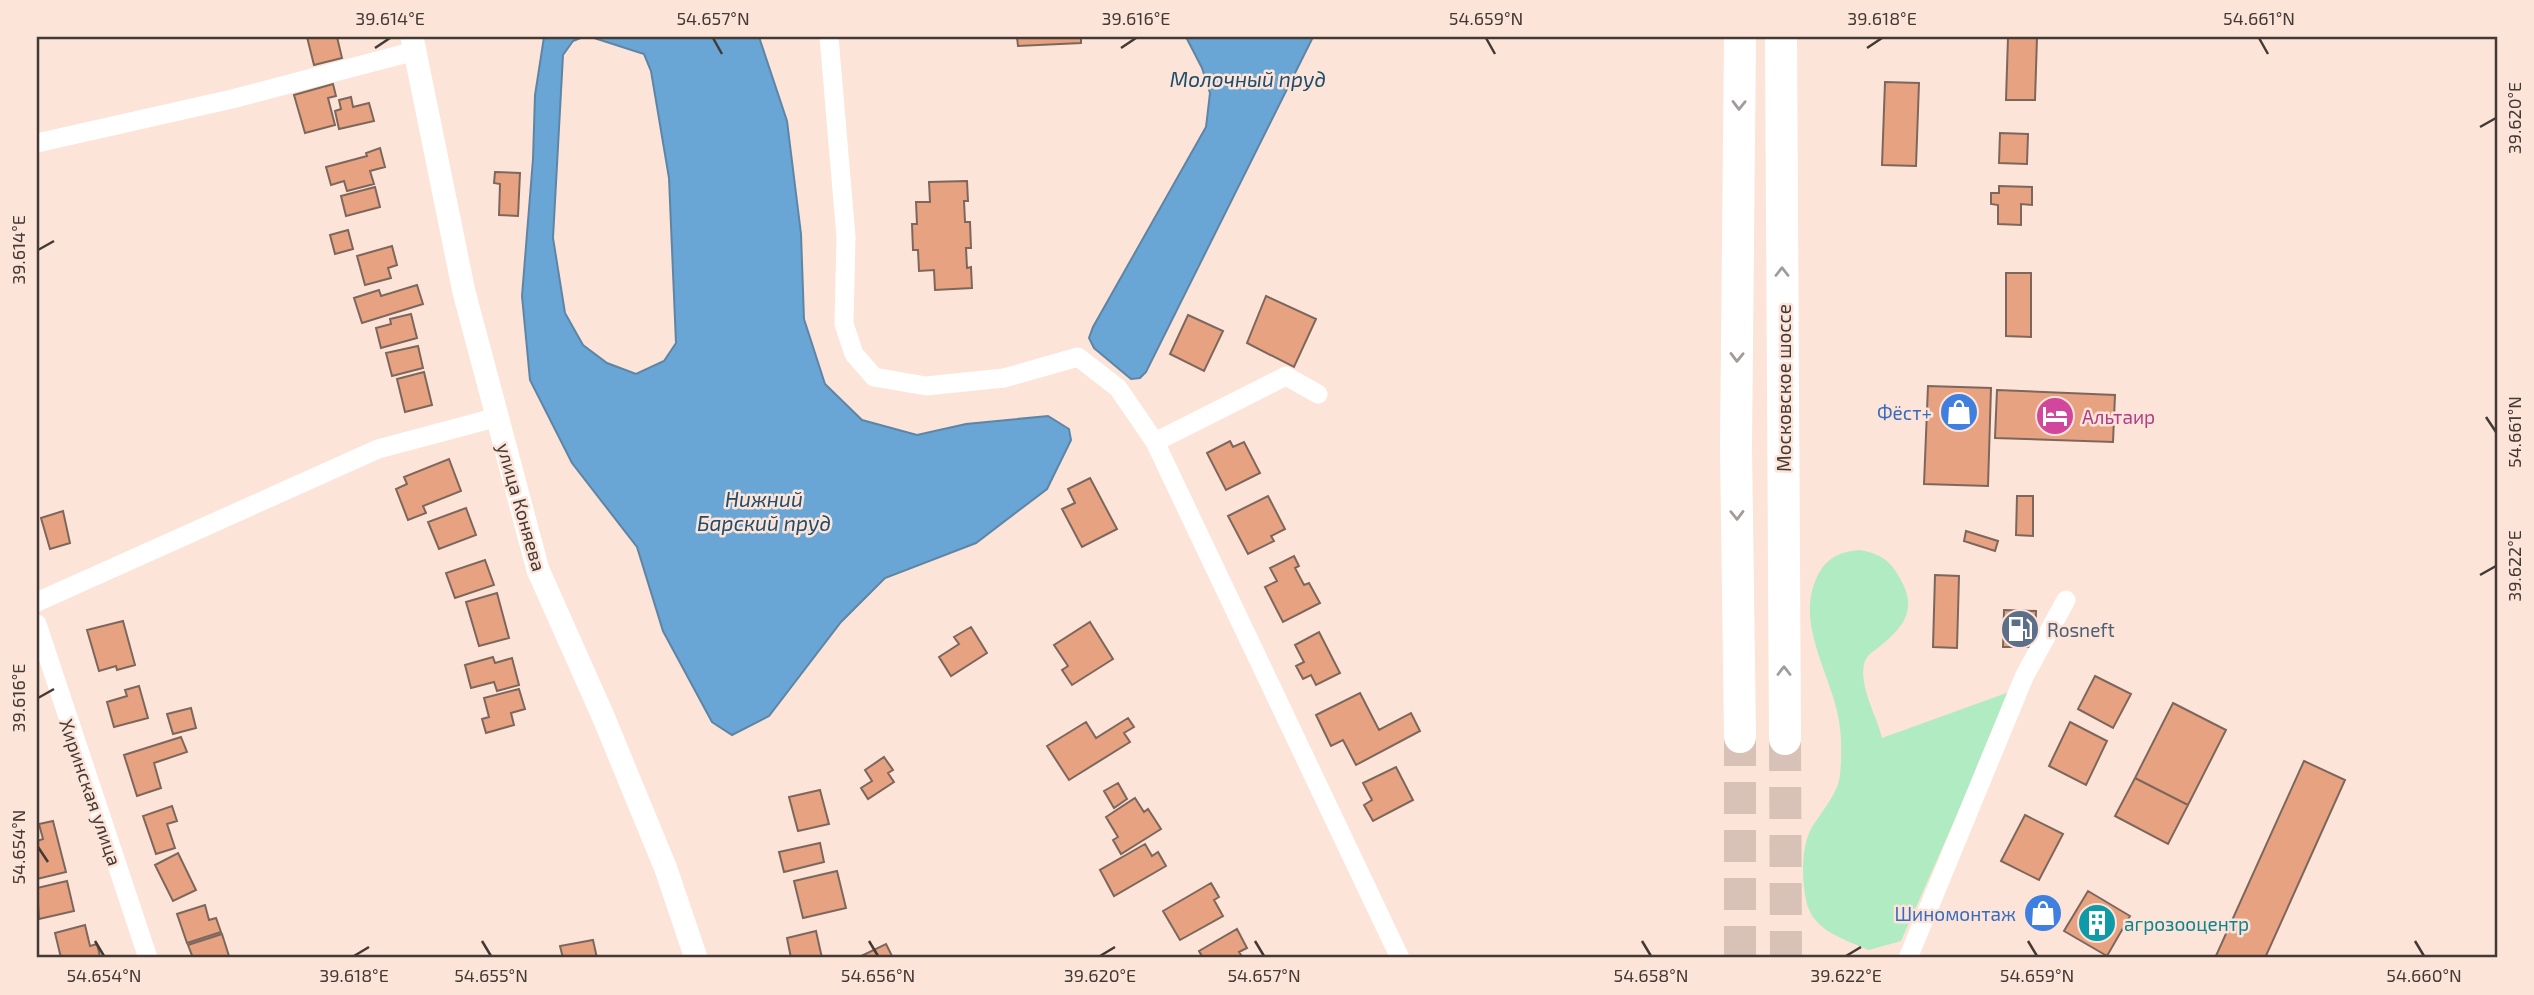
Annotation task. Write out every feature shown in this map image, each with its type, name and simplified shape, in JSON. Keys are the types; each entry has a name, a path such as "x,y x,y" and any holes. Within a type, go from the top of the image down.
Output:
{"highway":[{"path":"1740,37 1736,447 1741,737"},
{"name":"Московское шоссе","path":"1780,37 1785,739"}],"street":[{"path":"829,37 846,237 844,324 854,354 874,377 926,386 1004,378 1078,357 1118,388 1155,442 1400,958"},
{"path":"37,143 232,99 414,44"},
{"name":"улица Коняева","path":"414,44 464,292 538,570 603,716 666,869 696,958"},
{"path":"1155,442 1286,376 1318,394"},
{"path":"37,602 378,449 498,417"},
{"path":"1908,958 2024,677 2066,600"},
{"name":"Хиринская улица","path":"38,634 148,958"}],"green space":[{"path":"1859,550 1887,561 1898,575 1908,598 1902,624 1870,654 1864,664 1866,692 1882,738 2012,691 1901,941 1869,950 1822,927 1809,911 1803,875 1807,839 1836,790 1841,759 1837,711 1811,627 1811,594 1817,577 1829,561 1839,554"}],"water":[{"name":"Нижний Барский пруд","path":"544,37 583,37 573,41 563,55 553,238 565,313 583,345 607,363 636,374 664,361 676,343 669,178 651,71 644,54 591,37 759,37 787,121 801,234 804,319 825,384 862,420 917,435 966,424 1048,416 1069,429 1071,440 1047,489 976,543 885,578 841,622 769,716 732,735 712,722 663,631 637,547 572,463 530,380 522,296 533,159 535,95"},
{"name":"Молочный пруд","path":"1186,37 1313,37 1146,372 1140,378 1131,379 1094,348 1089,338 1206,127 1210,93 1202,68"}],"building":[{"path":"307,37 337,37 342,58 314,65"},
{"path":"1017,37 1081,37 1081,43 1018,46"},
{"path":"2008,37 2037,37 2035,100 2006,100"},
{"path":"1885,82 1919,83 1916,166 1882,165"},
{"path":"333,84 336,96 328,98 335,125 305,133 294,95"},
{"path":"351,97 353,107 369,103 374,121 339,129 335,111 341,109 339,100"},
{"path":"2000,133 2028,134 2027,164 1999,163"},
{"path":"380,148 385,167 370,171 374,184 347,191 344,181 331,185 326,167 367,156 366,153"},
{"path":"495,172 520,173 518,216 499,215 500,184 494,183"},
{"path":"967,181 965,222 970,222 971,248 966,248 967,268 971,267 972,288 935,290 934,270 919,271 918,250 913,250 912,224 917,224 916,202 930,202 929,182"},
{"path":"1999,186 2032,187 2032,205 2021,204 2021,225 1998,224 1998,205 1991,204 1991,193 1999,193"},
{"path":"375,187 380,207 346,216 341,196"},
{"path":"348,230 353,249 335,254 330,235"},
{"path":"392,246 397,265 388,268 391,278 365,285 357,256"},
{"path":"2006,273 2031,273 2031,337 2006,336"},
{"path":"417,285 423,304 362,323 354,298 379,290 381,296"},
{"path":"1266,296 1316,319 1294,367 1247,343"},
{"path":"411,314 417,338 381,348 376,328 391,324 390,319"},
{"path":"1188,315 1223,331 1204,371 1170,354"},
{"path":"418,346 423,368 392,376 386,353"},
{"path":"424,372 432,405 405,412 397,379"},
{"name":"Фёст+","path":"1928,386 1991,388 1988,486 1924,484"},
{"name":"Альтаир","path":"1997,390 2115,395 2113,442 1995,438"},
{"path":"1230,441 1233,447 1244,442 1260,473 1226,490 1207,453"},
{"path":"449,459 461,491 423,506 426,513 408,520 396,489 407,484 404,477"},
{"path":"1090,478 1117,529 1082,547 1062,509 1075,503 1068,489"},
{"path":"1268,496 1285,529 1271,536 1274,541 1248,554 1228,516"},
{"path":"2017,496 2033,496 2033,536 2016,535"},
{"path":"466,508 476,535 439,549 428,522"},
{"path":"63,511 70,543 50,549 41,518"},
{"path":"1966,531 1998,541 1995,551 1964,541"},
{"path":"1294,556 1299,566 1295,568 1304,585 1309,583 1320,603 1283,622 1265,587 1277,581 1270,568"},
{"path":"485,560 494,585 455,598 446,573"},
{"path":"1935,575 1959,576 1957,648 1933,647"},
{"path":"497,593 509,638 479,646 466,602"},
{"name":"Rosneft","path":"2004,610 2036,611 2035,647 2003,647"},
{"path":"123,621 135,665 117,670 116,666 99,671 87,630"},
{"path":"1090,622 1113,659 1072,685 1062,670 1068,666 1054,645"},
{"path":"971,627 987,653 951,676 939,657 959,644 954,637"},
{"path":"1319,632 1340,673 1316,685 1311,675 1303,679 1296,666 1304,662 1295,645"},
{"path":"493,657 495,663 512,658 519,685 497,691 494,682 471,688 465,665"},
{"path":"2095,676 2131,694 2113,728 2078,709"},
{"path":"139,686 148,718 114,727 107,702 127,696 125,690"},
{"path":"519,689 525,709 511,713 514,725 486,733 482,719 489,717 484,698"},
{"path":"1360,693 1379,730 1411,713 1420,731 1356,765 1343,740 1331,746 1316,715"},
{"path":"2173,703 2226,730 2188,805 2135,778"},
{"path":"191,708 196,728 173,734 167,714"},
{"path":"1128,718 1134,727 1124,733 1130,742 1069,780 1047,746 1086,722 1096,738"},
{"path":"2070,722 2107,741 2086,785 2049,766"},
{"path":"181,737 187,752 154,763 161,788 137,796 124,755"},
{"path":"884,757 893,770 888,773 894,782 868,799 861,788 872,781 865,770"},
{"path":"2304,761 2345,780 2265,958 2215,958"},
{"path":"1396,767 1413,800 1373,821 1364,805 1372,800 1363,783"},
{"path":"2135,778 2188,805 2168,844 2115,816"},
{"path":"1118,783 1127,799 1114,808 1104,791"},
{"path":"820,790 829,824 798,831 789,797"},
{"path":"1135,798 1144,812 1148,809 1161,829 1121,854 1113,840 1118,837 1106,817"},
{"path":"172,806 177,821 167,824 175,848 156,854 143,816"},
{"path":"2025,815 2063,834 2039,880 2001,861"},
{"path":"53,821 66,872 37,879 37,841 43,839 39,824"},
{"path":"820,843 824,862 784,872 779,852"},
{"path":"1145,844 1152,856 1158,852 1166,866 1114,896 1100,870"},
{"path":"178,853 196,890 173,901 155,865"},
{"path":"837,871 846,908 803,918 794,881"},
{"path":"67,881 74,911 39,919 37,888"},
{"path":"1211,883 1219,897 1214,900 1223,916 1180,940 1163,911"},
{"name":"агрозооцентр","path":"2088,891 2130,916 2107,956 2064,931"},
{"path":"205,905 209,920 216,918 221,932 187,943 177,914"},
{"path":"85,925 90,946 97,944 100,956 61,958 55,933"},
{"path":"1237,929 1247,948 1239,952 1243,958 1203,958 1199,951"},
{"path":"816,931 822,958 791,958 787,938"},
{"path":"222,934 229,956 193,958 188,945"},
{"path":"593,940 597,958 563,958 560,946"},
{"path":"886,944 893,958 859,957"}],"tunnel":[{"path":"1740,737 1740,958"},
{"path":"1785,739 1786,958"}],"place":[{"name":"Фёст+","path":"1959,412"},
{"name":"Альтаир","path":"2055,416"},
{"name":"Rosneft","path":"2020,629"},
{"name":"Шиномонтаж","path":"2043,913"},
{"name":"агрозооцентр","path":"2097,923"}]}
